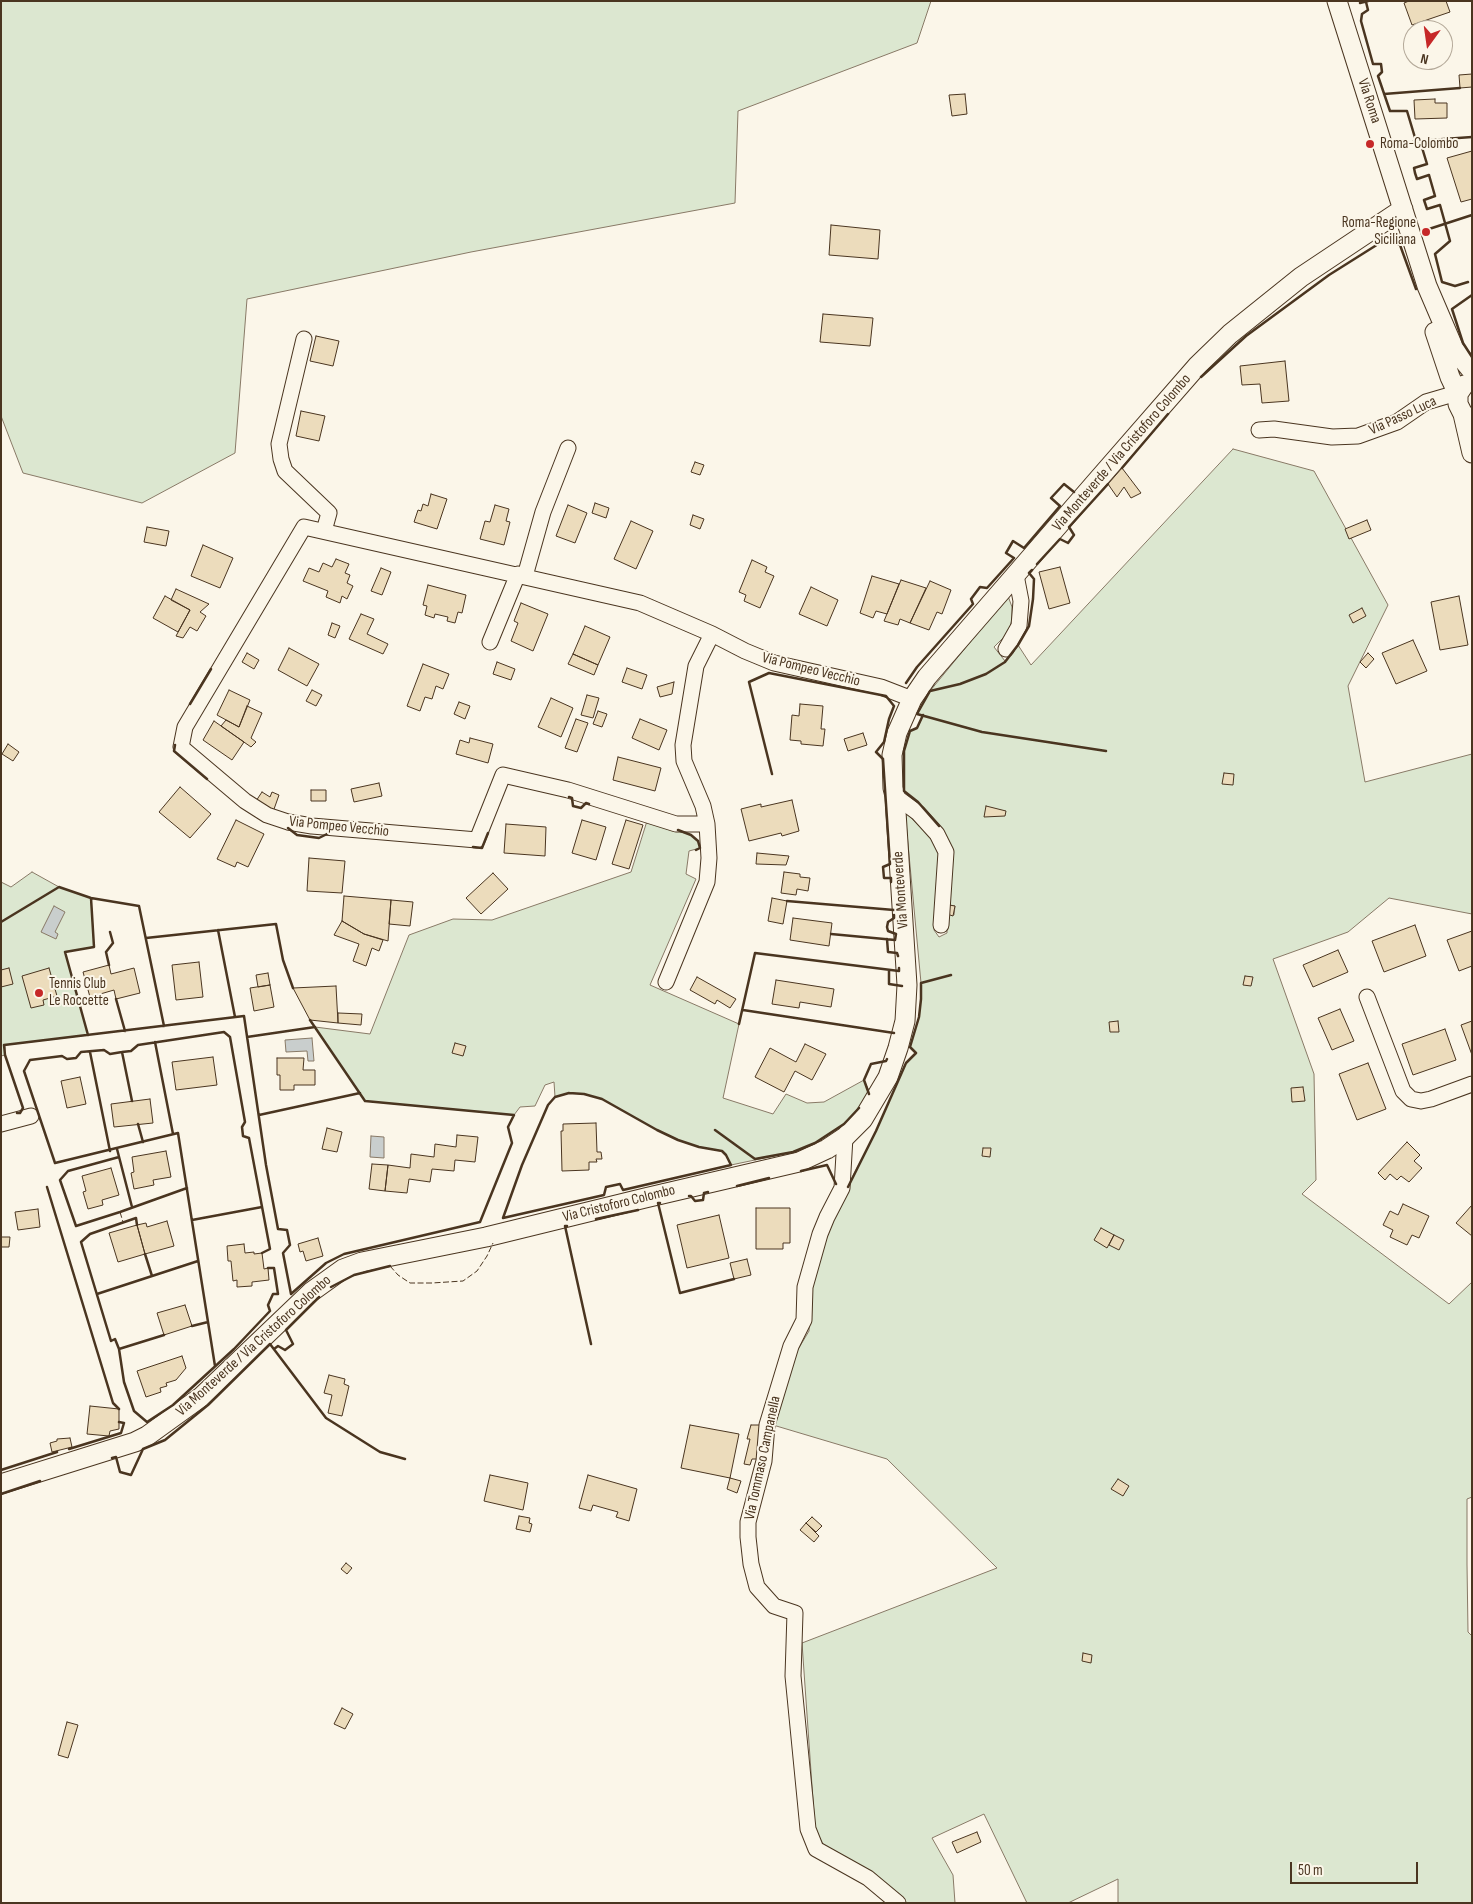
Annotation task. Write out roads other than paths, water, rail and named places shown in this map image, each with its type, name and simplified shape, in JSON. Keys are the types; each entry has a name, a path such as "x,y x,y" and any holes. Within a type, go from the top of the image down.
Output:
{"street":[{"name":"Via Roma","path":"1337,1 1427,286"},
{"name":"Via Monteverde / Via Cristoforo Colombo","path":"1016,575 1198,365 1230,334 1301,277 1403,210"},
{"path":"1427,286 1454,349 1472,371"},
{"path":"1427,286 1434,330 1450,378 1463,407"},
{"path":"304,339 279,444 285,471 329,513 324,531"},
{"path":"1472,380 1461,387 1472,452"},
{"name":"Via Passo Luca","path":"1259,430 1274,429 1332,437 1358,436 1397,422 1426,402 1450,395 1463,407"},
{"path":"490,642 521,575 568,448"},
{"name":"Via Pompeo Vecchio","path":"707,824 676,824 568,790 504,775 477,840 312,826 288,822 267,815 244,801 181,747 185,727 304,527 640,603 774,663 916,693"},
{"path":"1006,649 1019,626 1022,601 1016,575"},
{"path":"942,925 946,852 937,834 918,813 896,796 892,788 892,755 897,733 916,693 1016,575"},
{"path":"666,982 707,882 709,858 707,824 703,806 684,761 682,745 696,666 712,634"},
{"name":"Via Monteverde","path":"845,1137 863,1119 888,1077 905,1021 907,985 896,796"},
{"path":"1367,997 1403,1091 1411,1099 1421,1101 1431,1099 1472,1084"},
{"path":"1,1124 31,1116"},
{"name":"Via Cristoforo Colombo","path":"486,1237 799,1162 827,1149 845,1137"},
{"name":"Via Tommaso Campanella","path":"845,1137 842,1188 820,1234 805,1287 804,1320 791,1346 767,1425 764,1461 748,1522 748,1537 751,1564 757,1587 774,1606 796,1613 793,1676 808,1829 816,1849 868,1878 898,1903"},
{"name":"Via Monteverde / Via Cristoforo Colombo","path":"1,1484 135,1442 147,1436 201,1397 311,1292 342,1269 362,1262 486,1237"}],"place":[{"name":"Roma-Colombo","path":"1370,144"},
{"name":"Roma-Regione Siciliana","path":"1426,232"},
{"name":"Tennis Club Le Roccette","path":"39,993"}]}
